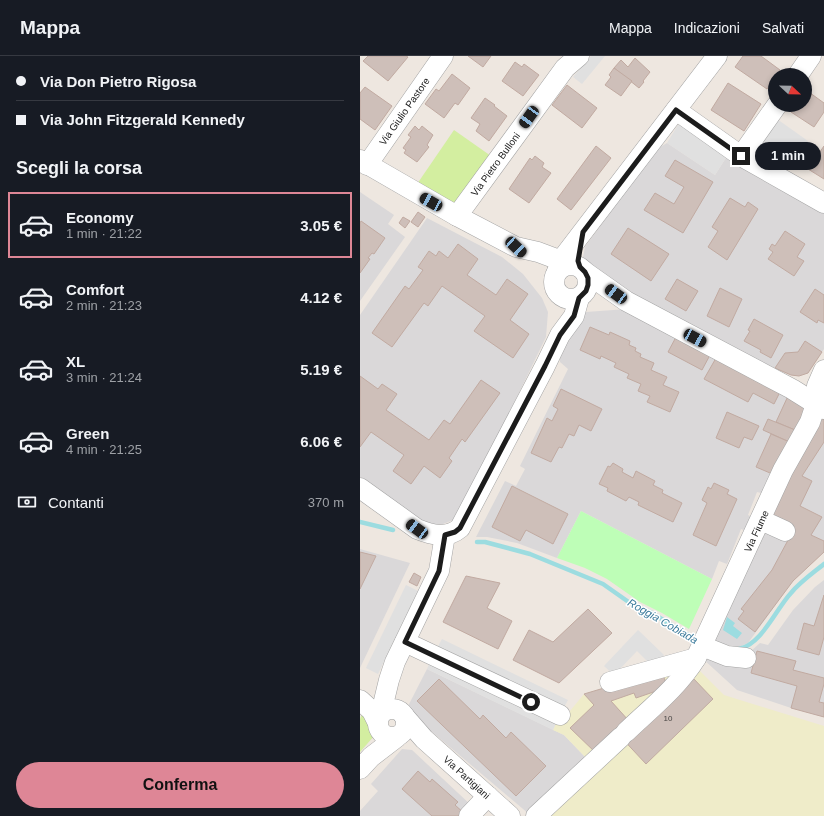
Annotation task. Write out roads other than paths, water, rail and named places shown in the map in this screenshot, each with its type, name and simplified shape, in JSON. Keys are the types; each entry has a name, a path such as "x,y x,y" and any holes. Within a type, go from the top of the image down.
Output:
{"street":[{"name":"Via Giulio Pastore","path":"363,163 442,56"},
{"name":"Via Pietro Bulloni","path":"457,216 565,68 579,56"},
{"path":"560,335 566,274 578,261 583,232 717,56"},
{"path":"803,68 811,56"},
{"path":"676,110 741,156 767,168 824,203"},
{"path":"741,156 772,112"},
{"path":"363,163 457,216 516,247 538,252 566,274 626,301 792,389 820,392"},
{"path":"516,247 532,262 542,267 549,273 566,274 588,278 586,291 574,300 568,300 566,274"},
{"path":"580,297 626,301"},
{"path":"360,488 417,529 427,533 445,535 455,532 460,528 560,335 574,316 580,297"},
{"name":"Via Fiume","path":"536,816 674,688 699,652 783,470 810,422 820,392"},
{"path":"761,520 785,531"},
{"path":"365,763 391,724 387,691 391,674 439,571 445,535"},
{"path":"405,642 560,715"},
{"path":"610,682 699,652 746,658"},
{"name":"Via Partigiani","path":"360,700 372,711 391,724 424,739 488,805 510,816"},
{"path":"469,816 488,805"}],"water":[{"path":"727,617 735,623 733,626 742,633 737,639 723,630"}],"waterway":[{"name":"Roggia Cobiada","path":"360,522 393,530"},
{"name":"Roggia Cobiada","path":"477,542 485,542 530,554 603,584 630,603 650,612 698,641"},
{"name":"Roggia Cobiada","path":"739,649 747,646 755,640 762,633 785,600 795,589 824,564"}]}
